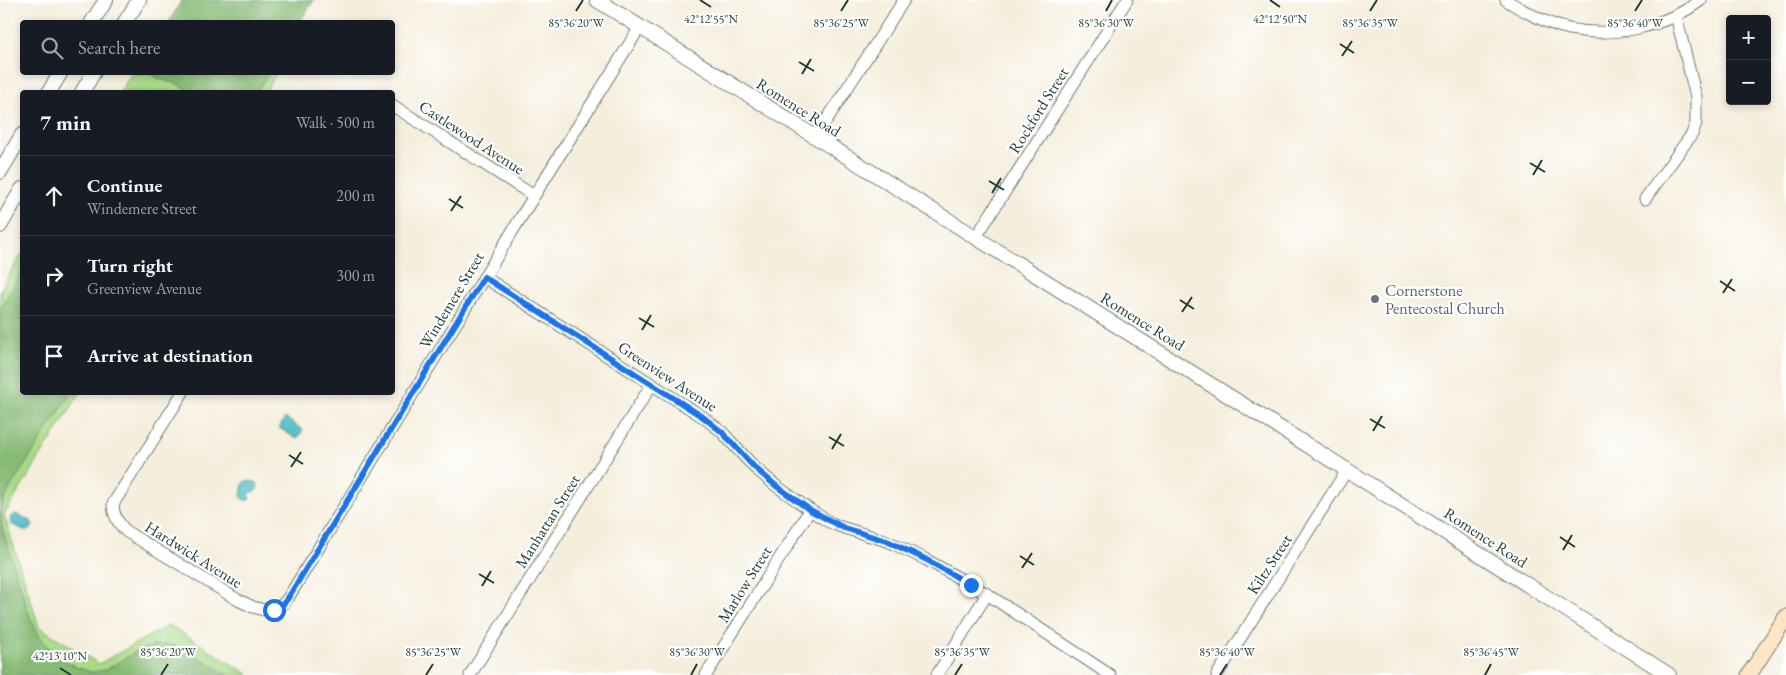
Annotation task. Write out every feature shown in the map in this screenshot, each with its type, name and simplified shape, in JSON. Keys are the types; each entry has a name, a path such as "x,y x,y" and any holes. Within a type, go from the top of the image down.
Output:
{"main road":[{"path":"1750,675 1786,617"}],"street":[{"path":"93,20 106,0"},
{"path":"126,20 139,0"},
{"name":"Romence Road","path":"597,0 1347,470 1669,675"},
{"path":"816,138 904,0"},
{"name":"Rockford Street","path":"976,237 1127,0"},
{"path":"1506,0 1528,13 1570,29 1610,32 1628,31 1676,16 1701,0"},
{"path":"1644,198 1692,134 1696,123 1696,97 1676,16"},
{"name":"Windemere Street","path":"269,610 274,610 282,605 288,598 484,277 640,27"},
{"path":"50,90 60,75"},
{"path":"83,90 92,75"},
{"name":"Castlewood Avenue","path":"395,108 534,196"},
{"path":"0,172 20,138"},
{"path":"0,226 20,192"},
{"name":"Greenview Avenue","path":"484,277 703,417 722,432 754,467 810,510 844,528 887,541 925,559 986,594 1110,675"},
{"name":"Manhattan Street","path":"470,675 652,384"},
{"name":"Hardwick Avenue","path":"181,395 113,504 113,510 119,524 127,532 238,600 264,610 269,610"},
{"name":"Kiltz Street","path":"1217,675 1347,470"},
{"name":"Marlow Street","path":"706,675 810,510"},
{"path":"937,675 986,594"}],"green space":[{"path":"182,0 314,0 301,20 170,20"},
{"path":"131,75 276,75 266,90 121,90"},
{"path":"154,75 268,75 257,90 186,90 178,84 159,79"},
{"path":"20,256 20,395 79,395 4,515 39,627 99,664 169,625 249,675 0,675 0,290"},
{"path":"20,274 20,395 70,395 8,491 1,509 2,527 32,622 42,641 60,658 76,667 91,672 106,670 135,652 156,645 173,645 189,651 228,675 0,675 0,310"}],"water":[{"path":"285,418 303,430 297,439 279,428"},
{"path":"245,481 256,482 258,485 257,490 250,493 249,500 244,500 241,496"},
{"path":"16,514 31,521 33,525 31,529 26,531 11,524 11,516"}],"place":[{"name":"Cornerstone Pentecostal Church","path":"1375,299"}],"route":[{"path":"274,610 288,598 484,277 703,417 722,432 754,467 810,510 829,522 887,541 925,559 971,585"}]}
